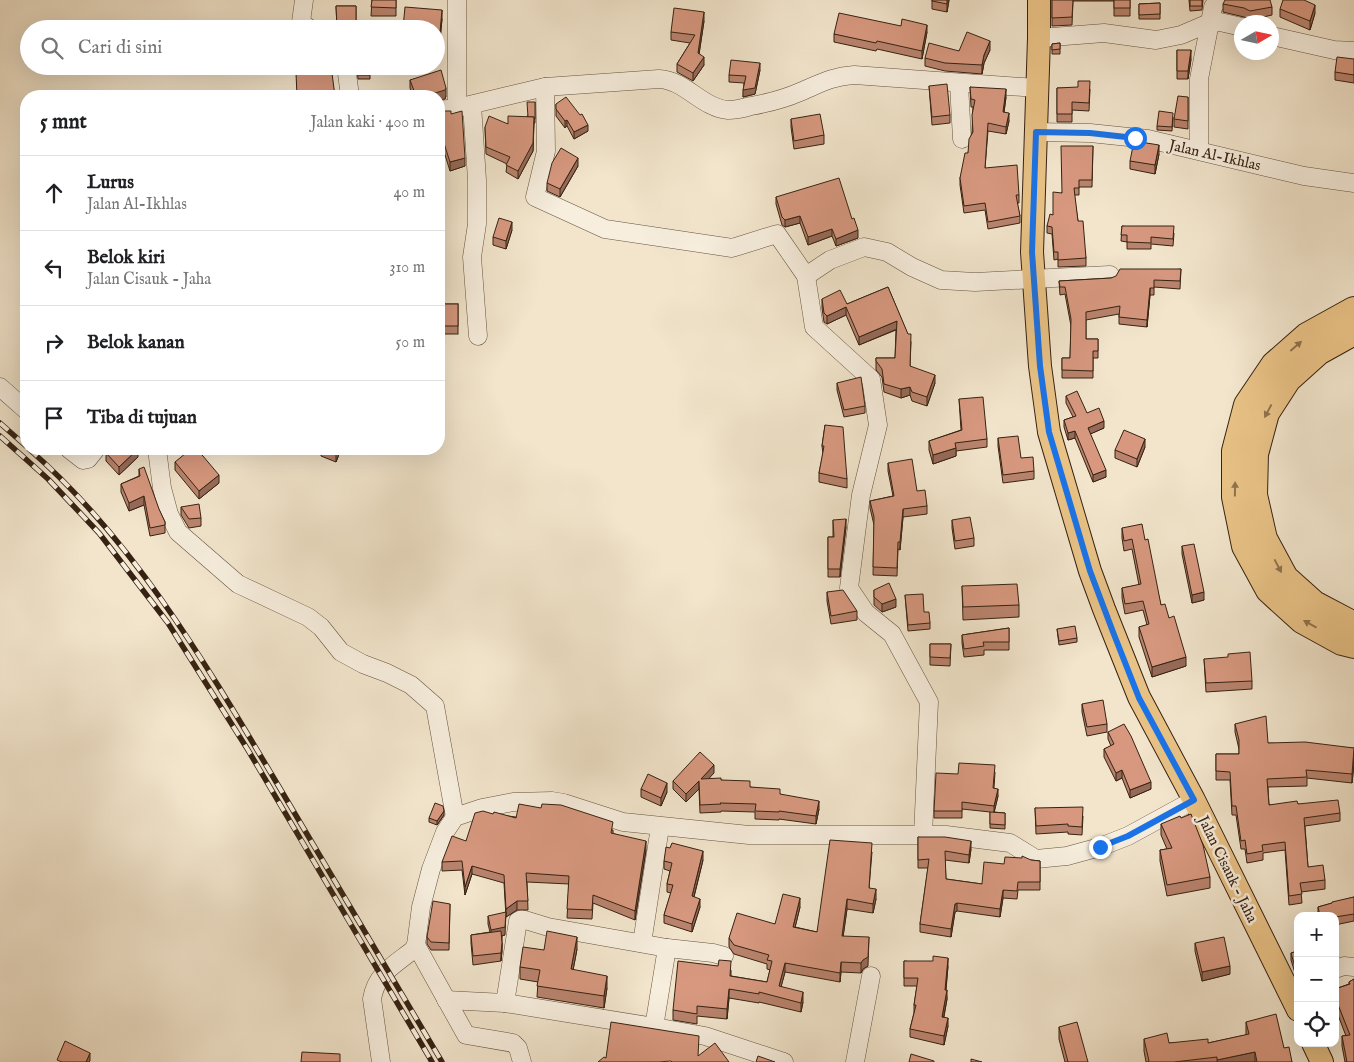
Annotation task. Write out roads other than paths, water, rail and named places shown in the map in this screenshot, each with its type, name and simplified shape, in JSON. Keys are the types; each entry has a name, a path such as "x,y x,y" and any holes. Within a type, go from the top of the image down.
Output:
{"highway":[{"path":"1354,310 1307,336 1274,365 1247,405 1235,452 1234,497 1245,546 1269,590 1302,620 1342,642 1354,645"},
{"path":"1354,332 1318,352 1288,378 1266,413 1255,454 1254,495 1264,539 1285,578 1314,604 1354,625"}],"main road":[{"name":"Jalan Cisauk - Jaha","path":"1038,0 1039,38 1032,252 1040,366 1049,432 1090,571 1139,698 1293,986 1296,1002"},
{"path":"1315,1047 1322,1062"}],"street":[{"path":"301,20 304,0"},
{"path":"457,0 464,107 477,180 477,224 472,257 478,336"},
{"path":"1199,150 1199,79 1209,23 1213,7 1218,0"},
{"path":"1039,38 1104,32 1156,40 1181,35 1209,23 1220,22 1234,25"},
{"path":"1279,38 1334,50 1354,50"},
{"path":"347,75 349,90"},
{"path":"445,109 464,107 545,87 665,79 679,85 693,95 728,110 773,102 839,76 854,75 1036,88"},
{"path":"959,84 962,139"},
{"path":"545,87 546,151 535,197 605,229 732,248 777,234 806,276 814,327 871,379 878,425 861,495 849,588 866,613 892,634 928,702 923,834"},
{"name":"Jalan Al-Ikhlas","path":"1036,132 1090,133 1148,139 1304,176 1354,183"},
{"path":"806,276 830,260 864,247 887,252 912,267 941,280 974,282 1110,275"},
{"path":"0,387 20,405"},
{"path":"77,455 83,460 91,455"},
{"path":"158,455 162,488 169,514 178,532 238,584 308,617 321,627 340,652 363,664 387,672 411,685 435,706 455,817"},
{"path":"381,1062 372,999 373,990 381,975 413,950 416,945 421,908 431,868 445,832 455,817 482,808 512,802 552,801 623,822 749,835 946,835 1010,843 1036,859 1067,856 1100,847 1128,836 1194,800"},
{"path":"642,943 660,827"},
{"path":"505,1003 518,920 522,919 548,927 724,956"},
{"path":"416,945 466,1035 513,1043 518,1048 522,1062"},
{"path":"654,1027 667,948"},
{"path":"1339,968 1354,967"},
{"path":"855,1062 871,976"},
{"path":"446,1000 505,1003 705,1036 784,1062"}],"railway":[{"path":"0,423 20,441"},
{"path":"0,436 20,454"},
{"path":"21,455 48,479 99,533 168,623 248,750 432,1062"},
{"path":"35,455 66,484 101,522 133,561 192,645 246,731 442,1062"}]}
